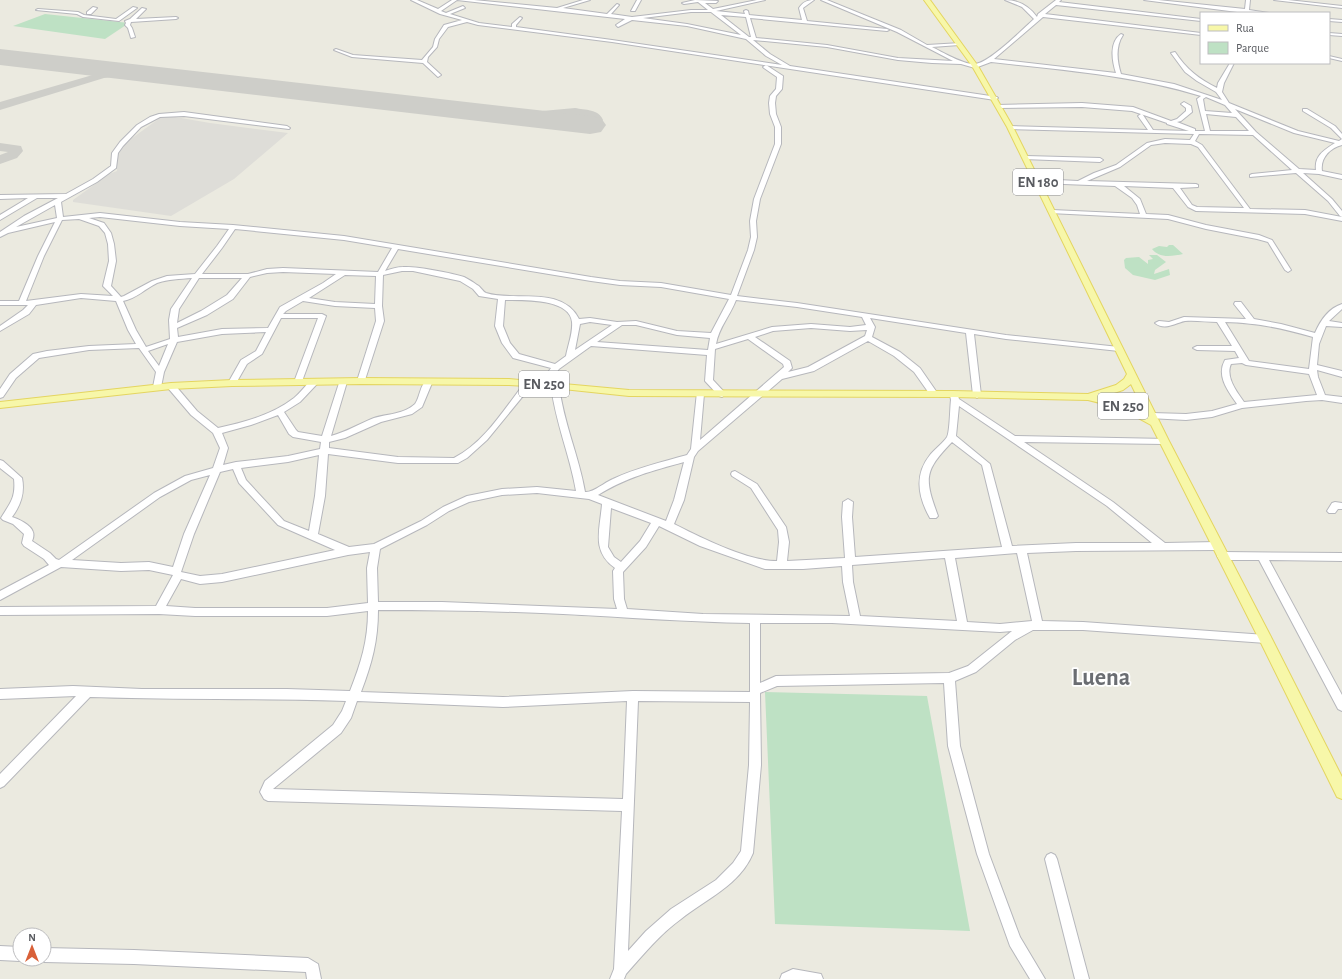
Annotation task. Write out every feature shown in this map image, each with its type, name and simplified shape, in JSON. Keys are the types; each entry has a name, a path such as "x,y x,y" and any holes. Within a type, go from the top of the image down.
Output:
{"main road":[{"name":"EN 180","path":"927,0 975,66 995,98 1038,181 1118,349 1154,419"},
{"name":"EN 250","path":"1088,397 1121,387 1130,380 1132,375"},
{"name":"EN 250","path":"0,405 171,386 232,383 361,381 428,383 529,383 629,393 758,395 934,394 954,397 978,395 1088,397 1105,400 1154,419 1219,551 1266,639 1342,792"}],"street":[{"path":"413,0 438,11 466,20 514,30 612,41 764,65 995,98"},
{"path":"438,11 455,0"},
{"path":"459,0 508,2 532,7 559,8 628,19 701,27 751,38 820,45 932,62 959,63 975,66 990,60 1057,2 1200,20"},
{"path":"530,0 532,7"},
{"path":"559,8 561,0"},
{"path":"559,8 588,0"},
{"path":"634,10 640,0"},
{"path":"736,0 743,3 751,38"},
{"path":"618,26 628,19 691,11 710,11 763,0"},
{"path":"806,22 801,8 812,0"},
{"path":"822,0 899,31 959,63"},
{"path":"1007,0 1014,1 1025,7 1038,17 1200,34"},
{"path":"1146,0 1247,12 1248,0"},
{"path":"1276,0 1342,6"},
{"path":"698,1 710,11 716,13 899,31"},
{"path":"684,3 698,1 716,2"},
{"path":"607,16 617,5"},
{"path":"447,14 464,7"},
{"path":"81,14 89,12 95,8"},
{"path":"117,20 135,8"},
{"path":"133,37 130,28 127,25 144,9"},
{"path":"38,10 130,21 176,18"},
{"path":"716,13 751,38 768,55 792,68"},
{"path":"849,17 859,16"},
{"path":"514,30 514,25 520,18"},
{"path":"424,62 426,57 435,48 437,39 446,26 466,20"},
{"path":"1330,20 1342,21"},
{"path":"1330,34 1342,35"},
{"path":"1119,75 1115,65 1117,40 1121,35"},
{"path":"927,46 959,44"},
{"path":"336,50 352,56 424,62 438,75"},
{"path":"1173,53 1180,64 1188,72 1203,83 1219,91 1226,104 1254,133 1298,170 1330,200 1342,215"},
{"path":"873,61 875,54"},
{"path":"1330,57 1342,60"},
{"path":"990,60 1119,75 1172,85 1205,95 1296,132 1342,141"},
{"path":"1219,91 1221,83 1231,64"},
{"path":"722,394 710,381 711,350 714,336 716,329 731,304 753,244 752,221 757,198 778,144 778,127 773,114 772,103 773,96 779,89 780,76 764,65"},
{"path":"1205,95 1200,99 1208,133"},
{"path":"1184,104 1189,107 1189,112"},
{"path":"999,106 1082,105 1133,109 1199,133"},
{"path":"1305,110 1332,127 1342,141"},
{"path":"1169,123 1179,120 1189,112 1237,115"},
{"path":"3,233 31,214 58,202 108,172 114,167 115,152 135,128 148,119 161,114 184,114 287,128"},
{"path":"1141,116 1152,132"},
{"path":"1010,127 1152,132 1254,133"},
{"path":"1158,132 1165,141"},
{"path":"1192,142 1199,133"},
{"path":"1080,182 1118,166 1141,148 1149,144 1165,141 1192,142 1200,146 1248,210"},
{"path":"1319,172 1317,165 1321,155 1342,141"},
{"path":"1026,158 1100,160"},
{"path":"1252,176 1298,170 1319,172 1342,177"},
{"path":"1038,181 1196,186"},
{"path":"1117,184 1134,195 1140,204 1143,215"},
{"path":"1175,186 1190,206 1196,209 1305,212 1342,219"},
{"path":"0,197 66,196"},
{"path":"0,218 36,197"},
{"path":"1330,200 1339,200"},
{"path":"21,304 32,281 41,256 60,220 58,202"},
{"path":"1052,212 1168,217 1206,227 1259,237 1270,242 1274,246 1288,270"},
{"path":"3,233 75,216 100,215 180,224 233,227 344,238 591,280 661,285 733,298 797,306 1030,341 1118,349"},
{"path":"75,216 94,221 105,226 112,250 112,265 106,279 107,286 119,299 125,316 142,348 160,372"},
{"path":"157,387 160,372 174,339 173,320 175,309 233,227"},
{"path":"361,381 380,322 378,306 380,274 396,248"},
{"path":"0,303 34,303 81,296 119,299 126,298 154,282 176,277 248,276 268,271 282,270 380,274 402,269 413,270 445,275 471,283 482,294 502,298 545,299 560,304 570,311 576,322 570,356"},
{"path":"232,383 244,362 255,356 258,352 283,309 326,285 344,272"},
{"path":"174,327 204,313 230,297 248,276"},
{"path":"502,298 499,326 506,343 516,356 546,363 556,367"},
{"path":"302,299 335,304 378,306"},
{"path":"0,329 26,312 34,303"},
{"path":"1238,304 1252,321"},
{"path":"1322,397 1316,384 1312,369 1318,336 1323,322 1331,313 1342,306"},
{"path":"278,316 322,316 298,382"},
{"path":"779,377 811,369 868,338 871,327 866,317"},
{"path":"1159,323 1170,324 1184,319 1252,321 1281,326 1318,336"},
{"path":"576,322 590,320 618,324 636,323 678,333 714,336"},
{"path":"1220,321 1243,360 1250,364 1312,369 1342,374"},
{"path":"1323,322 1342,325"},
{"path":"544,384 556,367 618,324"},
{"path":"589,344 676,352 711,350 772,329 803,326 824,326 850,329 871,327"},
{"path":"0,395 13,376 36,356 47,353 89,348 142,348 174,339 225,331 271,330"},
{"path":"970,332 978,395"},
{"path":"669,526 679,500 690,457 695,449 788,368 787,363 749,336"},
{"path":"868,338 897,354 917,370 934,394"},
{"path":"1196,348 1237,349"},
{"path":"1242,405 1230,385 1225,366 1228,362 1243,360"},
{"path":"217,431 260,420 279,411 297,399 314,382"},
{"path":"313,535 322,477 325,440 343,382"},
{"path":"279,411 292,432 296,435 325,440 342,436 378,420 409,412 419,404 428,383"},
{"path":"0,596 61,563 157,495 188,478 236,465 288,459 323,451 350,453 398,460 455,461 462,458 490,432 529,383"},
{"path":"555,385 561,424 578,477 586,496"},
{"path":"159,610 177,573 189,534 217,470 224,448 217,431 194,413 171,386"},
{"path":"695,449 700,394"},
{"path":"933,516 925,492 923,475 928,463 952,437 954,397"},
{"path":"954,397 1013,439 1110,504 1161,545"},
{"path":"1154,419 1212,414 1242,405 1322,397 1342,400"},
{"path":"952,437 986,464 1008,550"},
{"path":"1013,439 1164,440"},
{"path":"586,496 628,475 690,457"},
{"path":"0,463 18,478 20,487 17,503 3,518 16,522 29,533 27,543 47,556 53,563 121,567 149,566 200,580 222,578 348,551 376,547 467,499 502,492 532,490 586,496 669,526 703,543 752,562 765,564 848,562 1021,549 1161,545 1262,556 1342,557"},
{"path":"236,465 242,481 281,523 313,535 348,551"},
{"path":"735,474 754,486 783,530 784,542 782,564"},
{"path":"848,502 848,582 856,620"},
{"path":"607,503 603,547 611,560 622,567"},
{"path":"1332,511 1335,505 1342,506"},
{"path":"623,614 619,598 618,575 622,567 643,544 657,522"},
{"path":"376,547 372,568 373,626 367,662 347,714 337,729 269,785 267,794 628,805"},
{"path":"1021,549 1033,626"},
{"path":"949,554 963,626"},
{"path":"1262,556 1342,706"},
{"path":"0,611 159,610 195,612 327,612 373,606 442,606 676,617 856,620 1000,628 1033,626 1128,628 1266,639"},
{"path":"619,974 651,936 676,914 720,884 737,867 747,853 755,765 756,619"},
{"path":"0,694 73,691 142,694 287,694 503,702 633,696 756,693 776,681 949,678 972,669 1011,637 1033,626"},
{"path":"949,678 954,746 983,854 1015,941 1038,979"},
{"path":"0,782 87,692"},
{"path":"619,974 633,696"},
{"path":"1051,859 1082,979"},
{"path":"0,954 12,954"},
{"path":"52,955 134,957 308,965 313,970 314,979"},
{"path":"787,979 793,976 816,979"}],"shaded area":[{"path":"164,115 210,123 288,133 234,179 171,216 73,202 73,200 109,174 117,171 116,152 124,144"}],"green space":[{"path":"45,14 129,23 105,39 13,26"},
{"path":"1169,245 1173,245 1183,254 1163,256 1152,249 1159,246 1167,247"},
{"path":"1149,255 1157,255 1166,262 1155,270 1154,274 1169,269 1170,275 1155,280 1133,275 1125,268 1124,260 1126,258 1139,257 1148,264 1148,260 1153,259"},
{"path":"765,692 927,696 970,931 775,924"}],"taxiway":[{"path":"0,106 100,76 112,73 129,72"},
{"path":"520,117 575,112 591,114 596,117 597,120 590,125"},
{"path":"0,147 16,149 17,151 0,160"}],"runway":[{"path":"0,57 590,125"}],"district":[{"name":"Luena","path":"1101,677"}]}
